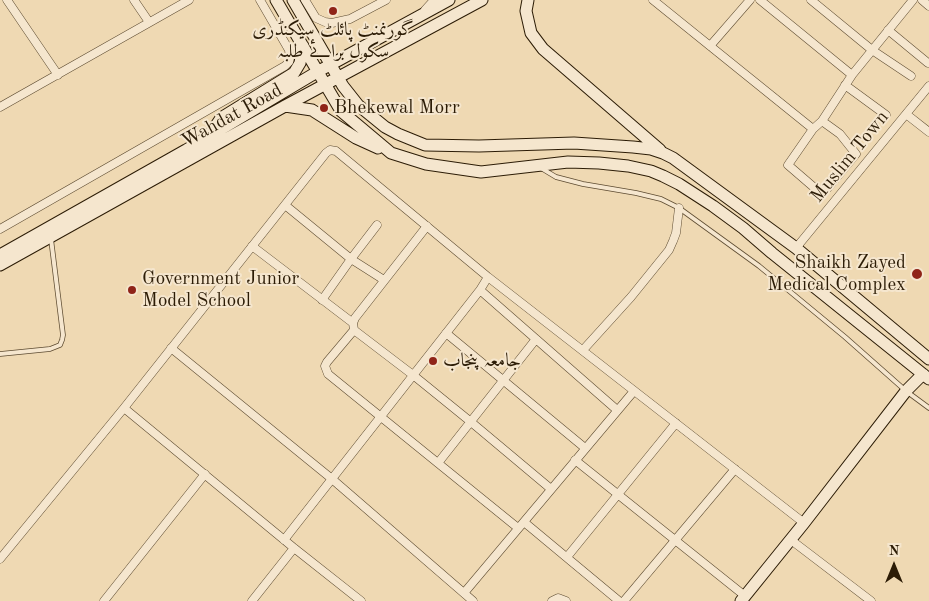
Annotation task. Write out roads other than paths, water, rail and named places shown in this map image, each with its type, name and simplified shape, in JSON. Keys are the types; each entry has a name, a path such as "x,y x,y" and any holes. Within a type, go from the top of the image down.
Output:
{"main road":[{"path":"276,0 324,84 342,111 392,153"},
{"path":"293,0 330,65 358,105 385,127 398,134 425,144 479,146 574,143 651,149 668,156"},
{"name":"Wahdat Road","path":"0,265 48,233 208,136 317,72 449,0"},
{"name":"Wahdat Road","path":"0,255 48,233 482,0"},
{"path":"528,0 526,11 531,33 543,49 668,156 796,248 929,359"},
{"path":"208,136 221,118 294,73 300,63 303,46"},
{"path":"285,106 312,110 356,138 392,153 426,164 481,172 568,162 599,163 628,166 663,176 686,188 744,228 772,253 926,376 906,391 804,523 743,598"},
{"path":"663,176 668,156"}],"street":[{"path":"7,0 58,74"},
{"path":"134,0 149,22"},
{"path":"0,107 189,0"},
{"path":"0,229 285,66 289,62 289,50 260,0"},
{"path":"305,0 316,18 332,23 350,20 386,0"},
{"path":"418,17 434,0"},
{"path":"653,0 813,129"},
{"path":"710,46 750,0"},
{"path":"760,0 852,75"},
{"path":"811,0 872,50 911,76"},
{"path":"822,121 840,134 856,154 827,189 817,190 788,165 813,129 822,121 852,75 913,0"},
{"path":"922,0 929,6"},
{"path":"888,30 928,62"},
{"path":"846,85 886,115"},
{"name":"Muslim Town","path":"796,248 929,86"},
{"path":"906,114 929,132"},
{"path":"0,559 124,408 330,150 336,151 488,277 804,523"},
{"path":"285,205 351,259 384,280"},
{"path":"582,350 631,297 669,250 676,233 679,208"},
{"path":"322,300 377,225"},
{"path":"427,226 355,318 353,327 327,362 326,370 328,374 518,528"},
{"path":"252,246 322,300 551,489"},
{"path":"284,540 480,290 488,277"},
{"path":"480,290 617,410"},
{"path":"446,333 585,448"},
{"path":"438,464 536,339"},
{"path":"171,348 332,479 473,601"},
{"path":"464,593 634,391"},
{"path":"124,408 361,601"},
{"path":"567,557 676,423"},
{"path":"575,460 675,540 743,598"},
{"path":"624,601 735,469"},
{"path":"104,601 204,474"},
{"path":"524,522 619,601"},
{"path":"790,540 871,601"},
{"path":"252,601 294,548"},
{"path":"552,601 558,598 566,601"}],"lane":[{"path":"538,166 556,178 661,199 679,208 759,266 845,337 906,391 929,408"},
{"path":"0,354 50,349 60,344 62,340 63,334 48,233"}],"place":[{"name":"گورنمنٹ پائلٹ سیکنڈری سکول برائے طلبہ","path":"333,11"},
{"name":"Bhekewal Morr","path":"324,108"},
{"name":"Shaikh Zayed Medical Complex","path":"917,274"},
{"name":"Government Junior Model School","path":"132,290"},
{"name":"جامعہ پنجاب","path":"433,361"}]}
